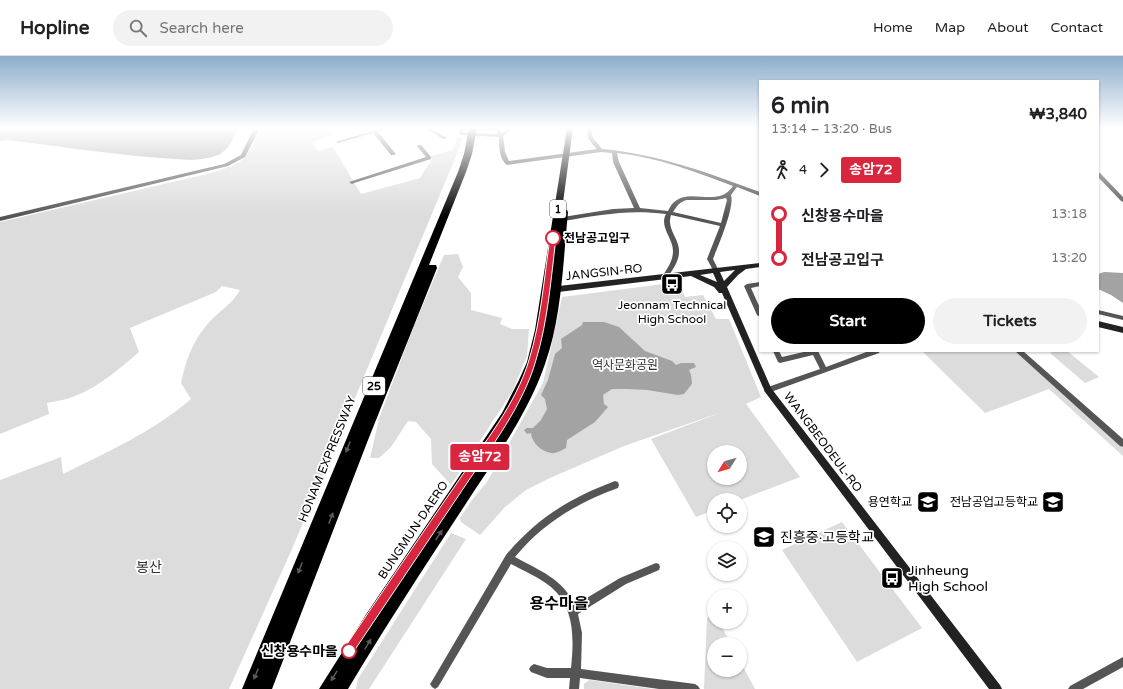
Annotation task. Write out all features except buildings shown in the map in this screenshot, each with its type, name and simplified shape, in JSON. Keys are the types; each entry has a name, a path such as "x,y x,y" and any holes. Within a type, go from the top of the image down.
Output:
{"highway":[{"name":"HONAM EXPRESSWAY","path":"250,689 427,259 462,172 465,158"},
{"name":"HONAM EXPRESSWAY","path":"264,689 361,440 419,302 467,174 468,158"}],"main road":[{"name":"BUNGMUN-DAERO","path":"326,689 349,651 512,406 533,361 550,290 563,219 568,158"},
{"name":"BUNGMUN-DAERO","path":"340,689 510,426 528,393 541,362 568,158"},
{"name":"JANGSIN-RO","path":"550,290 759,265"},
{"path":"692,274 717,285 725,291 736,273 748,267"},
{"name":"WANGBEODEUL-RO","path":"716,271 768,390 996,689"},
{"path":"1099,324 1123,330"}],"street":[{"path":"0,219 226,165 240,158"},
{"path":"352,182 429,158"},
{"path":"505,158 507,163 549,158"},
{"path":"615,158 638,210"},
{"path":"652,158 759,194"},
{"path":"1099,175 1123,200"},
{"path":"1099,183 1107,185"},
{"path":"665,277 674,260 676,250 674,241 667,229 667,220 675,204 681,200 724,197 728,195 736,185"},
{"path":"716,271 710,259 723,225 730,200 728,195"},
{"path":"563,219 618,210 638,210 670,212 723,225"},
{"path":"759,284 747,286 759,313"},
{"path":"1099,312 1123,318"},
{"path":"776,352 780,360 815,352 824,370"},
{"path":"768,390 874,352"},
{"path":"1019,352 1123,444"},
{"path":"435,684 509,558 534,530 577,500 615,485"},
{"path":"509,558 556,585 574,610 578,636 574,689"},
{"path":"574,610 623,582 656,567"},
{"path":"1073,689 1123,662"},
{"path":"534,669 547,673 576,673 695,689"}],"green space":[{"name":"봉산","path":"244,158 339,158 361,194 420,178 432,158 455,158 292,549 229,689 0,689 0,480 61,457 63,474 129,441 161,422 176,411 191,399 181,383 187,360 196,339 214,317 233,300 240,290 222,286 216,292 130,328 139,352 116,371 101,383 84,392 47,403 49,414 0,434 0,222 211,173 232,166"},
{"path":"458,254 463,267 458,277 471,293 471,310 502,318 500,324 512,329 529,329 527,356 512,392 451,485 432,464 431,439 416,422 408,421 391,447 379,458 370,458 379,419 410,336 444,255"},
{"name":"역사문화공원","path":"679,282 685,297 703,295 716,319 729,319 761,397 746,404 800,477 747,497 747,493 707,493 707,513 696,517 651,439 725,411 624,446 526,490 505,507 480,535 461,522 460,518 472,500 487,482 543,383 562,297"},
{"path":"923,352 1016,352 1123,448 1123,456 1049,389 985,413"},
{"path":"1068,352 1099,377 1085,383 1050,353"},
{"path":"842,522 922,628 857,662 782,550"},
{"path":"451,533 466,539 369,689 356,689 358,679"},
{"path":"707,618 707,629 723,629 727,637 707,637 707,677 747,677 747,674 755,689 704,689"},
{"path":"589,680 654,689 584,689 584,684"}],"shaded area":[{"path":"157,158 210,158 184,160"},
{"path":"1104,272 1123,273 1123,303 1099,289 1099,274"},
{"path":"583,322 604,322 619,327 645,351 672,361 676,365 681,363 694,363 696,367 689,370 692,384 684,394 678,395 647,390 612,389 603,395 604,404 608,407 595,422 567,440 566,448 551,453 538,446 533,440 531,433 527,434 524,430 527,428 533,428 541,420 547,409 545,399 541,395 548,380 555,354 562,348 561,339 582,325"}],"bus line":[{"name":"송암72","path":"349,651 484,450 512,406 523,385 533,361 540,330 553,238"}],"place":[{"name":"전남공고입구","path":"553,238"},
{"name":"Jeonnam Technical High School","path":"672,284"},
{"name":"용연학교","path":"928,502"},
{"name":"전남공업고등학교","path":"1053,502"},
{"name":"진흥중·고등학교","path":"764,537"},
{"name":"Jinheung High School","path":"892,578"},
{"name":"신창용수마을","path":"349,651"}],"district":[{"name":"용수마을","path":"559,603"}]}
